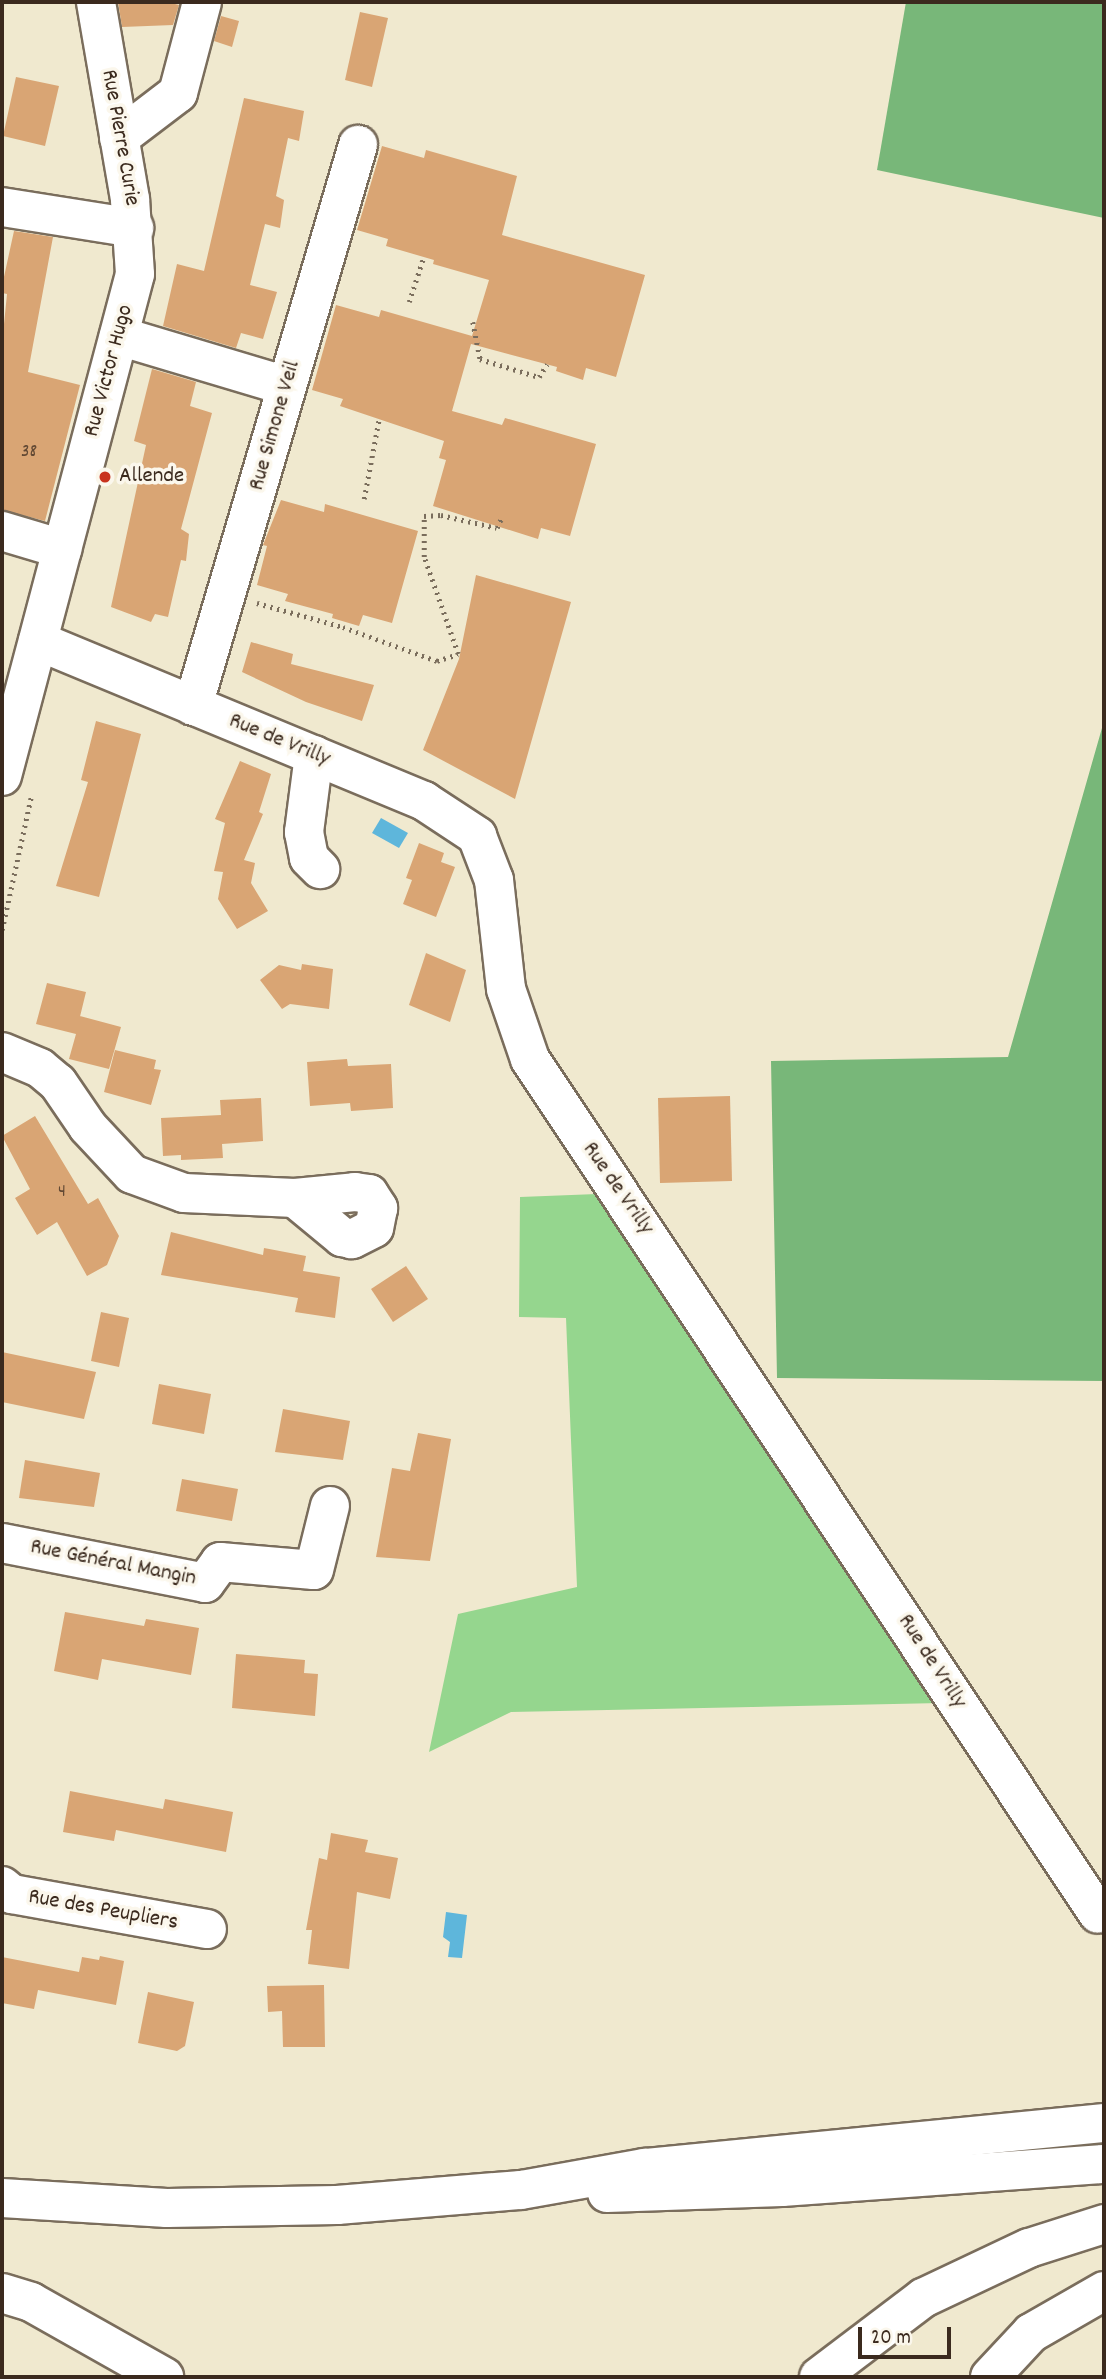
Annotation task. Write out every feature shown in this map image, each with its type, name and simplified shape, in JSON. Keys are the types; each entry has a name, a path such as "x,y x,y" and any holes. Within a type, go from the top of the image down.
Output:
{"main road":[{"name":"Rue Pierre Curie","path":"96,2 134,228 135,274"},
{"path":"119,138 178,93 202,2"},
{"name":"Rue Simone Veil","path":"193,706 358,145"},
{"path":"2,206 134,228"},
{"name":"Rue Victor Hugo","path":"2,776 135,274"},
{"path":"119,336 287,386"},
{"path":"2,531 62,549"},
{"name":"Rue de Vrilly","path":"38,641 424,801 477,836 494,880 506,989 530,1059 1098,1914"},
{"path":"314,755 303,832 309,858 320,869"},
{"path":"2,1052 40,1068 58,1083 88,1127 132,1174 184,1193 296,1198"},
{"name":"Rue Général Mangin","path":"2,1544 205,1583 220,1562 314,1570 330,1506"},
{"name":"Rue des Peupliers","path":"2,1886 12,1894 207,1929"},
{"path":"521,2190 645,2168 1104,2123"},
{"path":"2,2198 167,2208 252,2208 521,2190 643,2194 1104,2164"},
{"path":"819,2377 850,2350 933,2293 1029,2248 1104,2224"},
{"path":"990,2377 1031,2333 1104,2291"},
{"path":"2,2292 31,2301 164,2377"}],"path":[{"path":"410,302 422,258"},
{"path":"473,322 480,359 539,377 547,364"},
{"path":"364,499 379,419"},
{"path":"226,595 343,627 437,661 458,654 424,557 424,516 441,515 497,528 501,519"},
{"path":"343,627 345,619"}],"green space":[{"path":"906,2 1104,2 1104,218 877,170"},
{"path":"1104,721 1104,1381 777,1378 771,1061 1008,1057"},
{"path":"597,1194 941,1703 511,1712 429,1752 458,1614 577,1587 566,1318 519,1317 520,1197"}],"water":[{"path":"381,818 408,833 399,848 372,833"},
{"path":"446,1912 467,1915 462,1958 448,1957 450,1942 443,1937"}],"building":[{"path":"118,2 167,2 179,5 173,25 122,27"},
{"path":"360,12 388,18 372,87 345,80"},
{"path":"221,16 239,21 232,47 214,41"},
{"path":"16,77 59,86 45,146 3,136"},
{"path":"244,98 304,111 299,141 288,138 276,196 284,200 280,228 265,224 250,285 277,292 263,339 241,333 236,348 163,326 177,264 204,271"},
{"path":"382,146 424,158 426,150 517,176 502,235 645,275 616,377 586,368 583,380 556,371 557,367 471,344 452,411 502,425 505,418 596,444 570,536 541,528 538,539 433,506 446,460 439,458 444,441 340,406 343,399 312,390 336,305 379,317 381,310 472,336 489,280 433,264 434,260 386,246 388,239 357,230"},
{"path":"14,231 53,237 28,372 80,385 45,521 2,510 2,344 7,294 2,293 2,286"},
{"path":"152,369 196,382 190,406 212,413 181,529 189,534 186,561 181,560 168,617 155,614 151,622 111,607 146,445 134,441"},
{"path":"281,500 324,512 325,504 418,531 392,623 363,615 359,626 332,618 333,614 285,601 288,594 257,585 267,546 263,545"},
{"path":"476,575 571,602 515,799 423,750 459,659"},
{"path":"251,642 293,654 291,664 374,685 362,721 306,702 242,672"},
{"path":"96,721 141,734 99,897 56,886 88,782 81,780"},
{"path":"240,761 271,774 259,812 263,814 244,860 255,863 251,883 268,911 237,929 218,899 223,872 214,871 225,823 215,819"},
{"path":"419,843 444,853 441,862 455,867 436,917 403,904 412,880 406,878"},
{"path":"426,953 466,970 450,1022 409,1005"},
{"path":"302,964 333,969 329,1009 290,1004 282,1009 260,980 279,965 301,970"},
{"path":"47,983 86,992 80,1016 121,1027 109,1069 69,1059 76,1034 36,1024"},
{"path":"115,1050 156,1060 154,1069 161,1070 151,1105 104,1092"},
{"path":"347,1059 348,1066 391,1064 393,1108 351,1111 350,1103 310,1106 307,1062"},
{"path":"730,1096 732,1181 660,1183 658,1098"},
{"path":"261,1098 263,1141 222,1144 223,1158 181,1160 181,1155 163,1156 161,1118 221,1115 220,1100"},
{"path":"35,1116 88,1204 98,1198 119,1236 107,1265 87,1276 57,1222 37,1235 15,1198 30,1189 2,1136"},
{"path":"171,1232 263,1255 264,1248 306,1256 303,1271 340,1277 335,1318 295,1312 298,1298 161,1275"},
{"path":"406,1266 428,1299 393,1322 371,1289"},
{"path":"101,1312 129,1318 119,1367 91,1361"},
{"path":"2,1352 96,1372 84,1419 2,1402"},
{"path":"159,1384 211,1394 204,1434 152,1424"},
{"path":"283,1409 350,1421 343,1460 275,1452"},
{"path":"418,1433 451,1439 430,1561 376,1557 392,1468 410,1471"},
{"path":"25,1460 100,1473 94,1507 19,1498"},
{"path":"182,1479 238,1489 232,1521 176,1511"},
{"path":"65,1612 144,1626 146,1619 199,1628 191,1675 102,1659 98,1680 54,1671"},
{"path":"236,1654 305,1660 304,1673 318,1674 315,1716 232,1708"},
{"path":"70,1791 163,1809 165,1799 233,1812 226,1852 116,1830 114,1841 63,1832"},
{"path":"331,1833 368,1840 365,1852 398,1858 390,1899 357,1892 349,1969 308,1964 312,1930 306,1930 319,1858 327,1860"},
{"path":"100,1956 124,1961 116,2005 38,1990 34,2009 2,2003 2,1957 79,1972 82,1957 99,1960"},
{"path":"324,1985 325,2047 283,2047 282,2011 268,2012 267,1986"},
{"path":"148,1992 194,2002 185,2046 177,2051 138,2043"}],"place":[{"name":"Allende","path":"105,477"}]}
